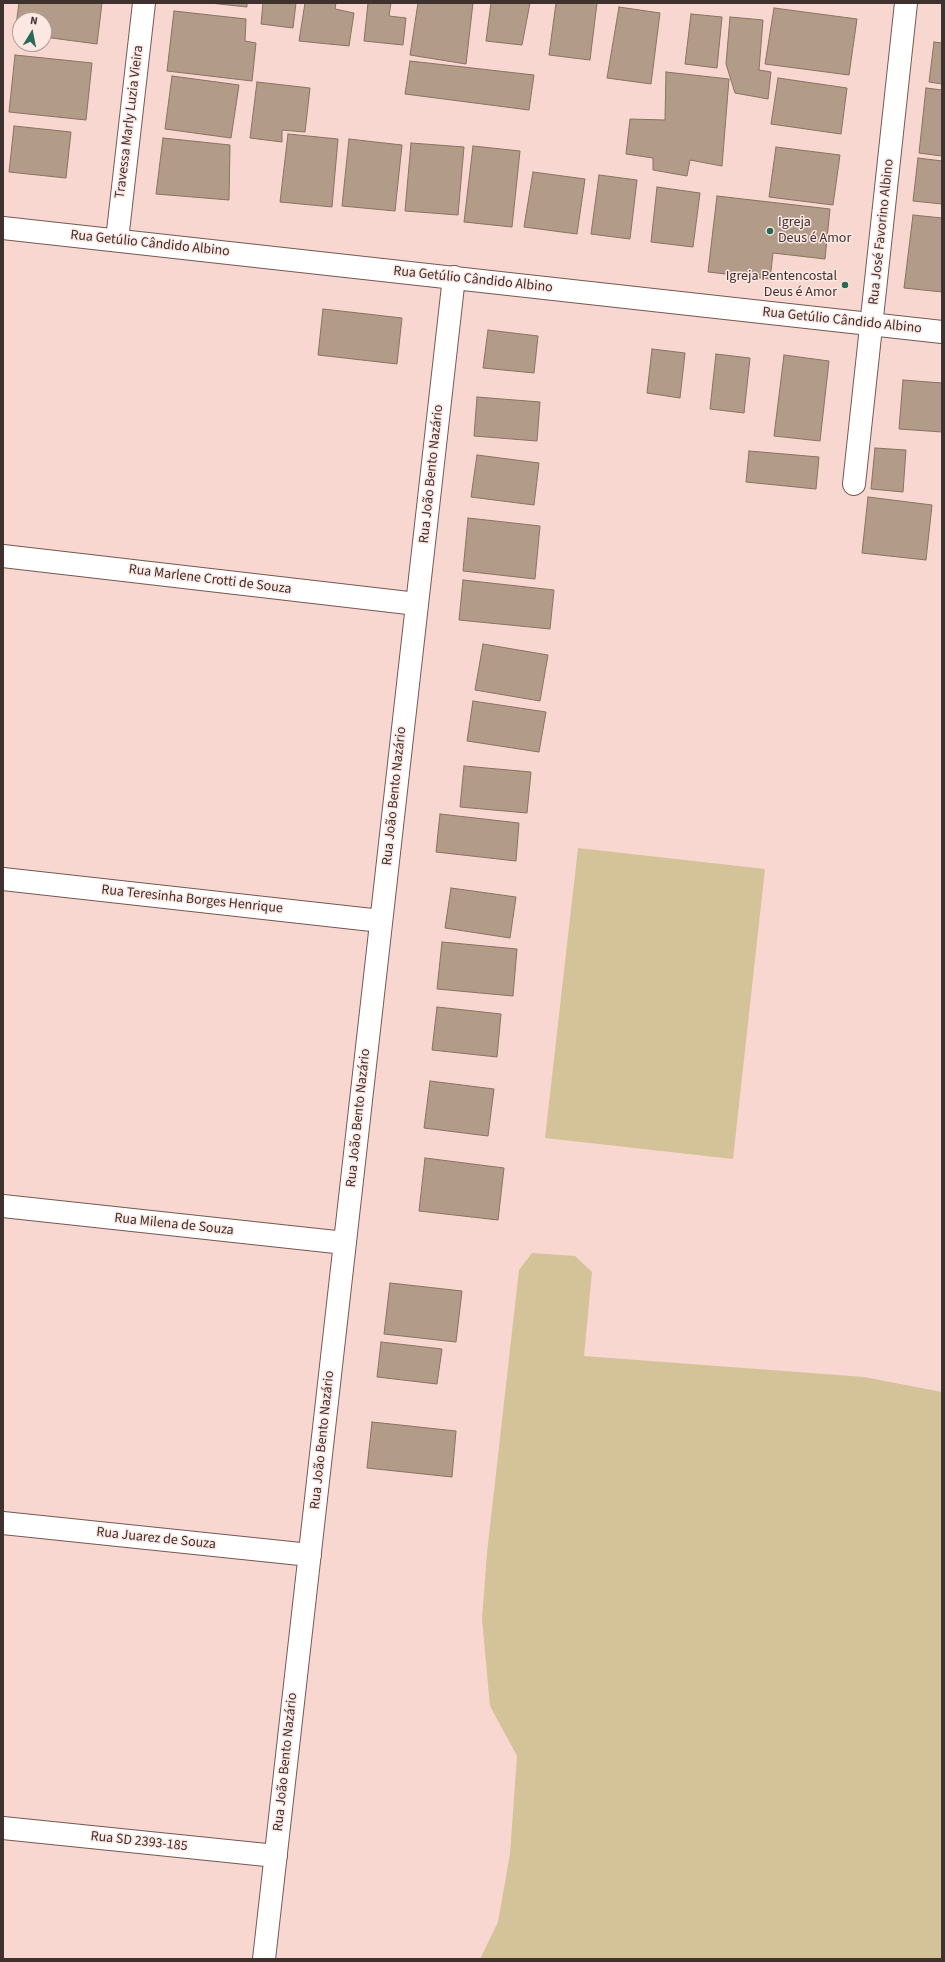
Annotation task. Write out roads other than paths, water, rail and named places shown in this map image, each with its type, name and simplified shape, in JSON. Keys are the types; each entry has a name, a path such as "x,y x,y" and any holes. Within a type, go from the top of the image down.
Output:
{"street":[{"name":"Travessa Marly Luzia Vieira","path":"117,240 144,3"},
{"name":"Rua José Favorino Albino","path":"854,484 906,3"},
{"name":"Rua Getúlio Cândido Albino","path":"3,228 942,332"},
{"name":"Rua João Bento Nazário","path":"264,1959 454,277"},
{"name":"Rua Marlene Crotti de Souza","path":"3,556 417,604"},
{"name":"Rua Teresinha Borges Henrique","path":"3,879 381,921"},
{"name":"Rua Milena de Souza","path":"3,1206 345,1243"},
{"name":"Rua Juarez de Souza","path":"3,1523 310,1555"},
{"name":"Rua SD 2393-185","path":"3,1828 276,1856"}],"place":[{"name":"Igreja Deus é Amor","path":"770,231"},
{"name":"Igreja Pentencostal Deus é Amor","path":"845,285"}]}
